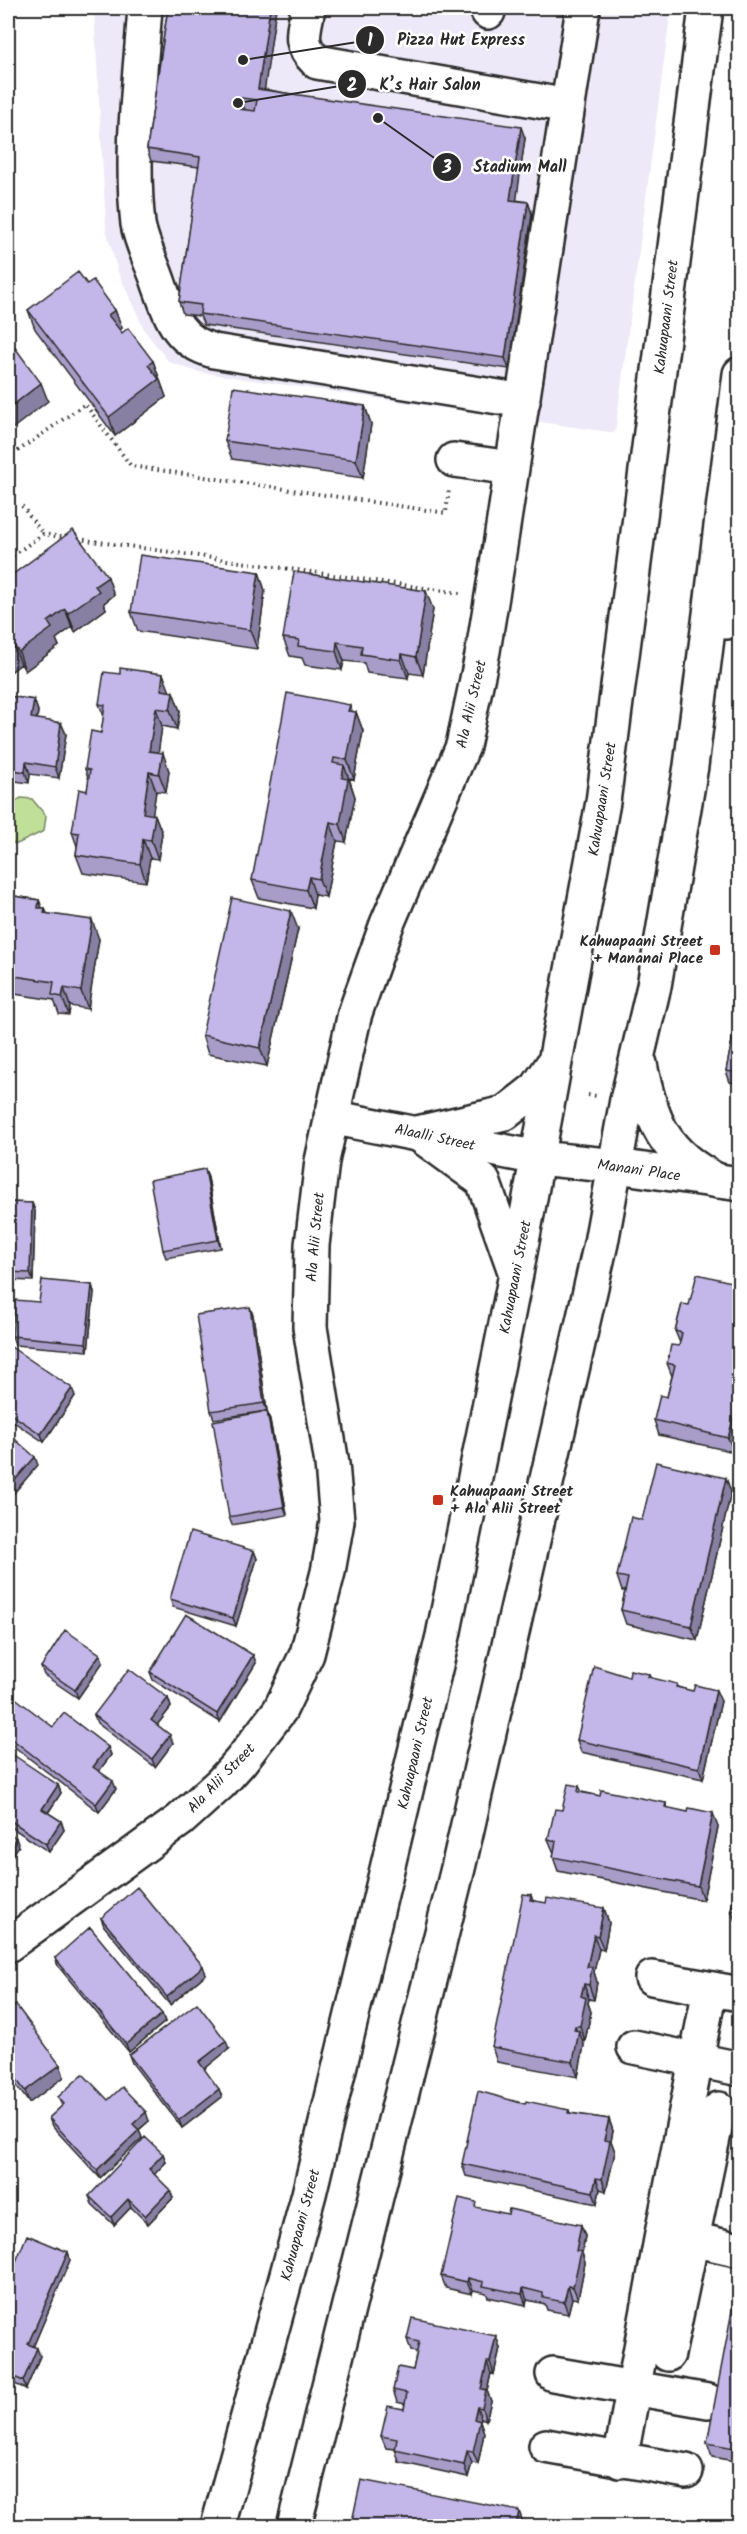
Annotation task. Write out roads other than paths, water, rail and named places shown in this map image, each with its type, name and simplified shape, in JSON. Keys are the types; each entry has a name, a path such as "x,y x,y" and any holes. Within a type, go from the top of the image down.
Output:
{"main road":[{"path":"145,8 136,144 138,226 172,319 186,338 196,347 214,351 521,410"},
{"path":"308,8 303,42 307,52 317,62 568,106"},
{"name":"Kahuapaani Street","path":"218,2526 309,2194 440,1648 516,1274 603,802 706,8"},
{"name":"Ala Alii Street","path":"8,1945 180,1820 221,1783 280,1710 307,1654 326,1581 337,1521 332,1464 310,1327 312,1245 322,1161 331,1117 341,1088 355,1012 387,924 463,746 483,651 568,106 571,16"},
{"path":"294,2526 459,1864 601,1244 627,1100 654,987 691,766 740,374"},
{"path":"452,471 512,468"},
{"path":"691,766 740,572"},
{"path":"639,1055 647,1102 678,1156 692,1168 729,1183"},
{"path":"417,1133 505,1113 537,1088 553,1064"},
{"name":"Alaalli Street","path":"331,1117 538,1158"},
{"path":"417,1133 483,1181 516,1274"},
{"name":"Manani Place","path":"538,1158 616,1166 729,1183"},
{"path":"652,1978 725,1991 696,2060 677,2236 668,2354"},
{"path":"634,2047 740,2069"},
{"path":"620,2461 633,2388 677,2236 719,2109"},
{"path":"677,2236 740,2250"},
{"path":"553,2374 708,2401"},
{"path":"546,2446 686,2471"}],"place":[{"name":"Pizza Hut Express","path":"243,60"},
{"name":"K’s Hair Salon","path":"238,103"},
{"name":"Stadium Mall","path":"378,118"},
{"name":"Kahuapaani Street + Mananai Place","path":"715,950"},
{"name":"Kahuapaani Street + Ala Alii Street","path":"438,1500"}]}
